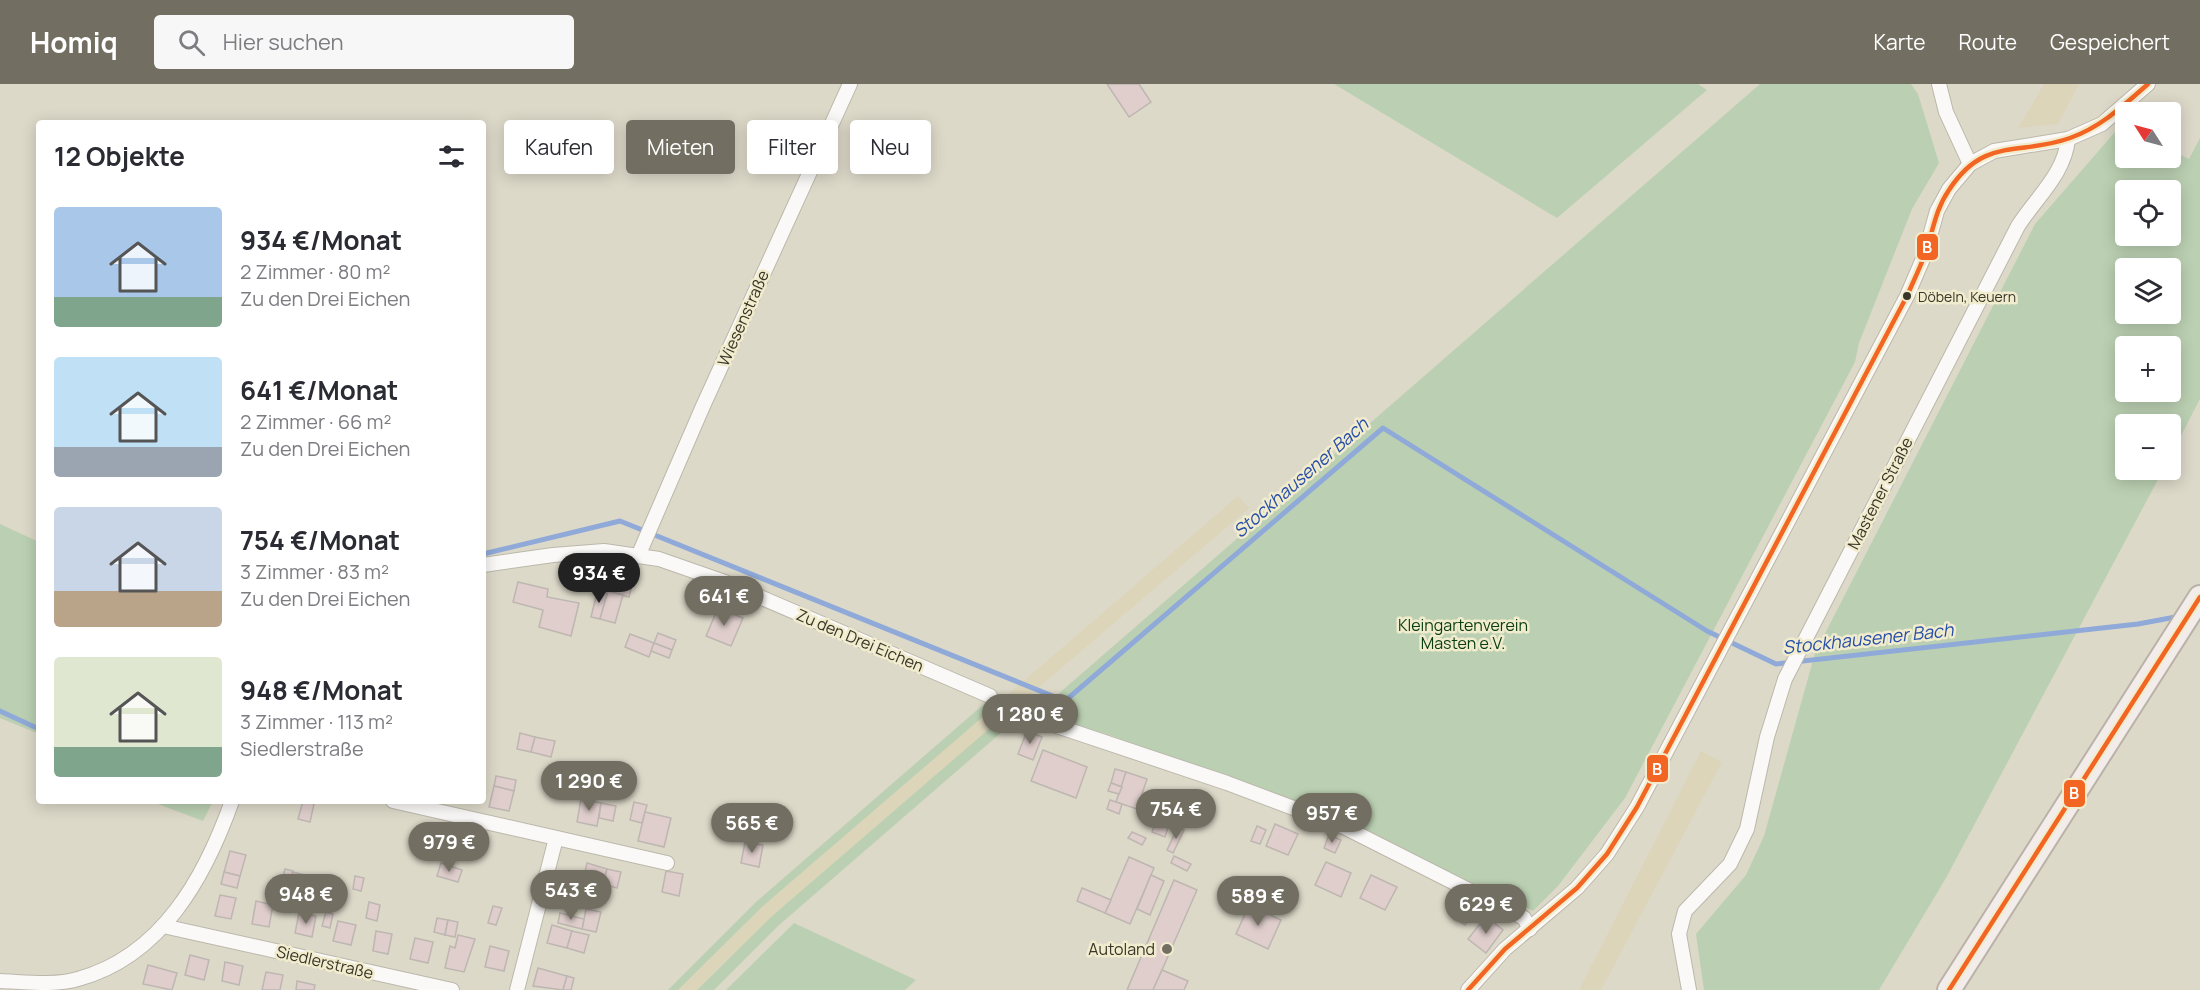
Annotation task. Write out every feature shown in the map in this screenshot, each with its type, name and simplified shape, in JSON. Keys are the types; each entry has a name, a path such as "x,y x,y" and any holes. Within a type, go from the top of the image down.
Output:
{"main road":[{"path":"1949,990 2200,597"}],"street":[{"name":"Wiesenstraße","path":"639,554 649,527 850,84"},
{"path":"1939,84 1946,112 1970,164"},
{"path":"1468,990 1505,950 1551,911 1608,854 1637,807 1906,296 1925,254 1937,211 1949,189 1970,164 1994,151 2068,139 2102,124 2148,84"},
{"name":"Mastener Straße","path":"1689,990 1679,934 1685,911 1730,864 1747,829 1767,737 1785,679 2018,226 2056,174 2067,154 2068,139"},
{"name":"Zu den Drei Eichen","path":"486,565 553,555 604,551 639,554 725,582 990,696"},
{"path":"1024,715 1227,783 1344,827 1524,918 1530,929"},
{"path":"0,981 77,980 105,970 129,955 164,926 181,905 207,861 231,804"},
{"path":"407,804 667,863"},
{"path":"517,990 556,837"},
{"name":"Siedlerstraße","path":"164,926 452,990"}],"shaded area":[{"path":"2044,84 2079,84 2058,124 2018,128"},
{"path":"1238,496 1249,508 893,812 721,965 697,990 678,990 763,906"},
{"path":"1701,751 1722,762 1601,990 1579,990"}],"green space":[{"path":"1334,84 1698,84 1707,90 1557,218"},
{"name":"Kleingartenverein Masten e.V.","path":"1760,84 1911,84 1918,94 1939,163 1912,209 1859,343 1855,362 1625,798 1558,886 1533,911 1343,822 1107,734 1034,715"},
{"path":"2115,132 2115,168 2181,168 2181,155 2189,159 2200,138 2200,399 2181,436 2181,414 2115,414 2115,480 2158,480 1946,878 1879,990 1704,990 1696,934 1746,875 1764,836 1815,653 2035,224"},
{"path":"0,524 36,541 36,733 0,718"},
{"path":"984,704 992,709 763,906 678,990 668,990 757,901"},
{"path":"1004,716 1010,725 778,926 714,990 697,990 771,917"},
{"path":"158,804 212,804 203,821"},
{"path":"794,923 916,980 905,990 726,990"}],"building":[{"path":"1107,84 1139,84 1151,102 1129,117"},
{"path":"581,565 603,569 600,585 577,580"},
{"path":"610,575 633,581 629,597 606,591"},
{"path":"518,582 548,589 547,597 579,603 571,636 539,627 543,610 513,602"},
{"path":"598,589 608,591 600,619 591,617"},
{"path":"608,591 623,595 615,623 600,619"},
{"path":"718,608 743,618 731,646 706,636"},
{"path":"658,633 676,640 672,650 654,643"},
{"path":"630,634 654,643 649,657 625,647"},
{"path":"654,643 672,650 669,658 651,651"},
{"path":"1027,731 1042,737 1033,760 1018,754"},
{"path":"520,733 535,737 531,752 517,749"},
{"path":"535,737 555,741 551,757 531,752"},
{"path":"1043,750 1087,767 1076,798 1031,781"},
{"path":"1115,769 1126,772 1122,787 1111,783"},
{"path":"1126,772 1147,779 1137,809 1116,802"},
{"path":"496,776 516,780 514,791 494,786"},
{"path":"1111,783 1122,787 1119,794 1108,791"},
{"path":"494,786 514,791 509,811 489,807"},
{"path":"1195,797 1214,804 1208,820 1189,813"},
{"path":"581,799 601,803 597,826 577,822"},
{"path":"1110,800 1122,804 1119,814 1107,809"},
{"path":"634,802 647,805 642,823 630,820"},
{"path":"601,803 616,806 613,821 599,818"},
{"path":"302,804 314,804 310,822 298,819"},
{"path":"645,812 671,818 664,847 638,841"},
{"path":"1156,820 1169,824 1165,837 1152,832"},
{"path":"1275,824 1298,834 1288,855 1266,846"},
{"path":"1257,826 1266,830 1260,844 1251,841"},
{"path":"1178,827 1184,830 1173,853 1167,850"},
{"path":"1132,832 1146,838 1142,845 1128,838"},
{"path":"1329,835 1341,840 1335,853 1324,848"},
{"path":"745,842 763,845 759,867 741,863"},
{"path":"230,851 246,855 240,876 224,872"},
{"path":"1174,856 1191,864 1187,871 1171,863"},
{"path":"1129,857 1154,868 1130,924 1105,913"},
{"path":"1326,862 1351,873 1341,897 1315,885"},
{"path":"441,863 462,870 458,882 437,876"},
{"path":"587,863 607,869 602,886 583,881"},
{"path":"285,869 293,871 289,887 281,884"},
{"path":"607,869 621,872 617,888 603,884"},
{"path":"666,871 683,874 679,896 662,892"},
{"path":"224,872 240,876 237,888 221,884"},
{"path":"293,872 305,875 301,889 289,887"},
{"path":"1151,875 1164,881 1150,915 1137,909"},
{"path":"1371,875 1397,887 1385,910 1360,898"},
{"path":"355,876 364,878 361,891 353,889"},
{"path":"1174,880 1197,890 1153,990 1127,990"},
{"path":"281,884 289,887 286,898 279,896"},
{"path":"592,886 607,890 605,900 590,896"},
{"path":"289,887 301,889 298,903 286,901"},
{"path":"561,887 581,894 576,911 556,905"},
{"path":"1082,888 1111,900 1105,913 1077,901"},
{"path":"220,895 236,898 231,919 215,916"},
{"path":"256,901 273,905 269,927 252,924"},
{"path":"301,902 314,905 311,915 299,913"},
{"path":"369,902 380,905 377,921 366,918"},
{"path":"1464,902 1476,911 1465,925 1453,917"},
{"path":"1249,905 1281,920 1268,949 1236,934"},
{"path":"493,906 502,908 496,925 488,923"},
{"path":"586,909 601,912 596,932 582,929"},
{"path":"326,912 333,914 330,928 322,926"},
{"path":"299,913 316,916 312,937 295,933"},
{"path":"560,913 584,919 582,929 558,923"},
{"path":"1486,916 1503,930 1486,953 1468,939"},
{"path":"437,918 448,920 445,935 434,932"},
{"path":"448,920 458,922 455,937 445,935"},
{"path":"338,921 356,925 351,945 333,941"},
{"path":"552,925 572,931 567,948 547,943"},
{"path":"376,931 392,934 388,954 373,951"},
{"path":"572,931 589,935 584,953 567,948"},
{"path":"458,935 475,939 464,972 445,968 450,946 455,948"},
{"path":"415,938 433,942 428,963 410,959"},
{"path":"490,946 509,951 504,971 485,967"},
{"path":"190,955 209,960 204,980 185,975"},
{"path":"225,962 243,966 239,985 222,981"},
{"path":"148,965 177,973 172,990 143,984"},
{"path":"538,968 567,976 563,990 533,986"},
{"path":"1162,970 1188,981 1184,990 1153,990"},
{"path":"266,972 283,975 280,990 262,990"},
{"path":"567,976 574,978 571,990 563,990"},
{"path":"297,981 315,985 314,990 296,990"}],"waterway":[{"name":"Stockhausener Bach","path":"486,553 620,521 1065,701 1383,428 1707,631 1776,664 2138,624 2181,616"},
{"name":"Stockhausener Bach","path":"0,711 36,728"}],"transit line":[{"name":"B","path":"1468,990 1505,949 1577,888 1607,854 1637,807 1907,296 1925,254 1940,205 1949,190 1962,173 1989,155 2004,150 2052,143 2092,128 2148,84"},
{"name":"B","path":"1949,990 2200,597"}],"place":[{"name":"Döbeln, Keuern","path":"1907,296"},
{"name":"Autoland","path":"1167,949"}]}
